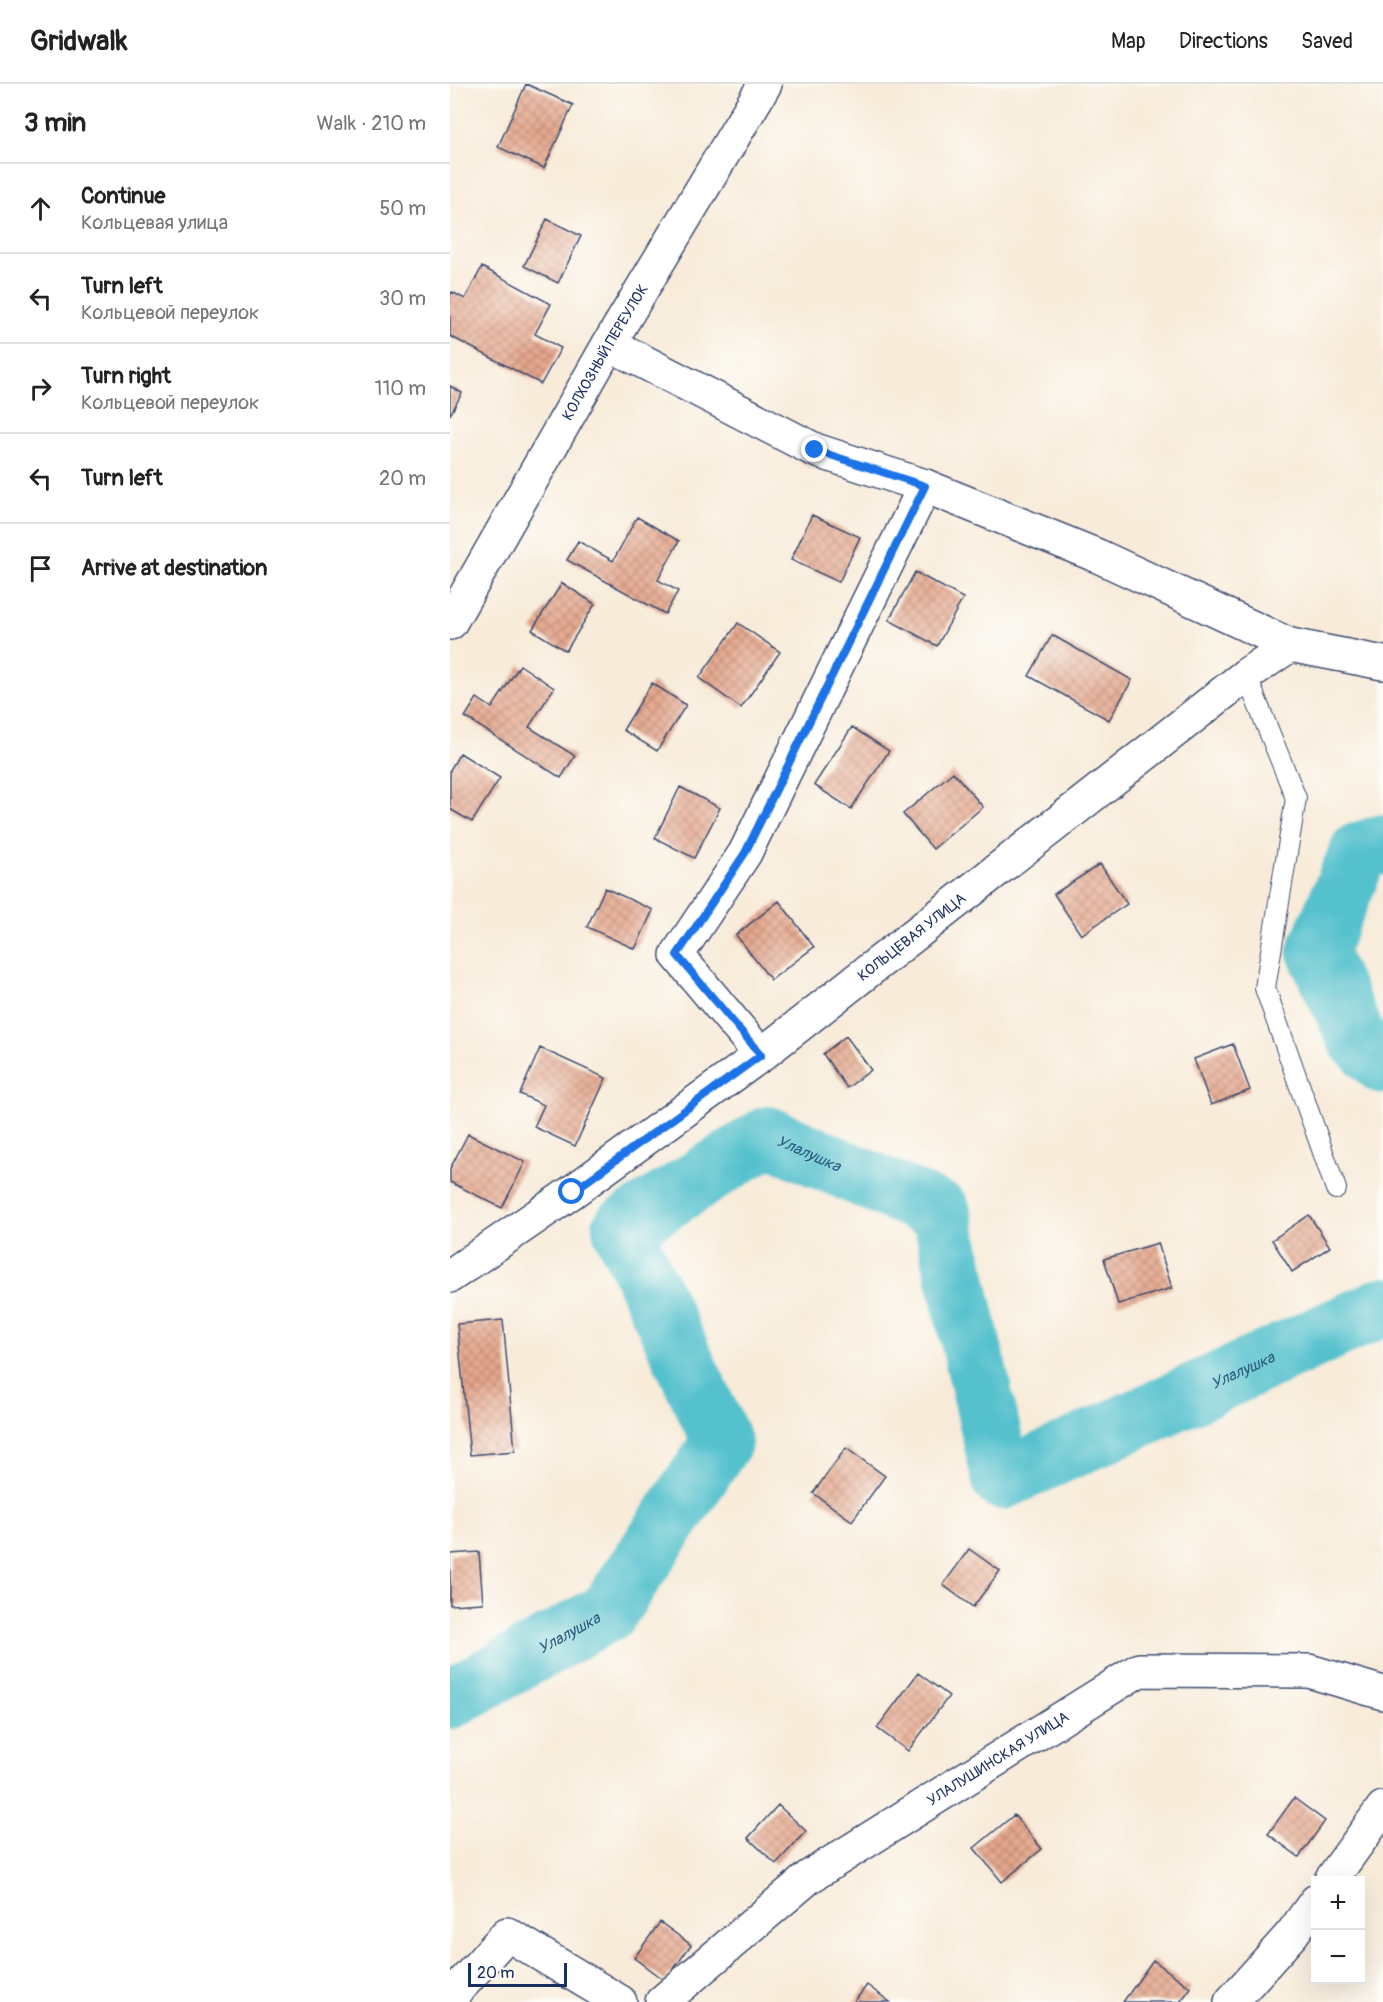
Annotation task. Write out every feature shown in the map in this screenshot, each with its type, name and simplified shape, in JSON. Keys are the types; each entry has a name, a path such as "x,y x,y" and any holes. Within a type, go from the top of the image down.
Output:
{"street":[{"name":"КОЛХОЗНЫЙ ПЕРЕУЛОК","path":"450,623 609,345 765,84"},
{"path":"609,345 815,450 925,486 1098,556 1290,645 1383,663"},
{"path":"761,1055 677,955 745,853 925,486"},
{"name":"КОЛЬЦЕВАЯ УЛИЦА","path":"450,1276 572,1192 761,1055 1246,675 1290,645"},
{"name":"УЛАЛУШИНСКАЯ УЛИЦА","path":"662,2002 809,1877 1139,1670 1309,1671 1383,1693"},
{"path":"1335,1876 1383,1808"},
{"path":"1231,2002 1292,1934 1311,1908"},
{"path":"450,1998 507,1934 620,2002"}],"lane":[{"path":"1246,675 1296,798 1265,988 1336,1189"}],"building":[{"path":"526,84 573,105 544,168 498,147"},
{"path":"547,219 581,236 558,283 524,266"},
{"path":"482,267 551,304 535,334 561,348 541,384 450,336 450,295 452,292 465,299"},
{"path":"450,386 462,393 450,415"},
{"path":"812,515 860,537 839,582 791,560"},
{"path":"637,517 679,541 658,580 678,591 665,614 567,560 578,541 613,561"},
{"path":"915,572 963,598 937,646 889,620"},
{"path":"562,583 595,604 566,651 532,630"},
{"path":"738,623 780,652 741,708 699,678"},
{"path":"1052,635 1132,680 1109,720 1029,676"},
{"path":"520,665 554,688 529,727 575,756 561,778 465,717 477,698 492,708"},
{"path":"652,683 686,705 657,751 623,730"},
{"path":"852,727 889,751 851,809 814,785"},
{"path":"460,753 500,778 472,822 450,809 450,770"},
{"path":"953,772 983,807 933,849 903,814"},
{"path":"680,787 720,808 694,858 655,838"},
{"path":"1100,864 1127,904 1081,935 1054,894"},
{"path":"605,888 653,910 635,949 587,927"},
{"path":"779,901 814,947 771,980 736,935"},
{"path":"846,1036 871,1070 847,1088 823,1054"},
{"path":"1233,1044 1250,1090 1211,1105 1194,1059"},
{"path":"540,1048 606,1078 575,1146 534,1127 544,1105 520,1094"},
{"path":"468,1134 525,1162 502,1208 450,1182 450,1169"},
{"path":"1309,1215 1330,1247 1292,1272 1272,1240"},
{"path":"1158,1243 1172,1288 1118,1304 1104,1259"},
{"path":"503,1320 515,1451 470,1455 457,1324"},
{"path":"846,1448 885,1476 852,1521 813,1493"},
{"path":"969,1549 1000,1571 973,1607 943,1585"},
{"path":"479,1552 483,1603 450,1605 450,1554"},
{"path":"918,1673 949,1696 908,1751 877,1728"},
{"path":"1294,1798 1325,1821 1299,1857 1268,1834"},
{"path":"778,1805 806,1831 776,1864 748,1838"},
{"path":"1014,1815 1042,1849 1002,1882 974,1848"},
{"path":"660,1922 691,1945 665,1981 634,1958"},
{"path":"1153,1960 1191,1988 1180,2002 1123,2002"},
{"path":"867,1985 890,2002 854,2002"}],"waterway":[{"name":"Улалушка","path":"1383,844 1359,852 1317,952 1357,1039 1383,1064"},
{"name":"Улалушка","path":"450,1699 608,1612 722,1442 622,1228 768,1136 941,1212 1002,1480 1383,1307"}],"route":[{"path":"572,1192 761,1055 677,955 745,853 925,486 815,450"}]}
